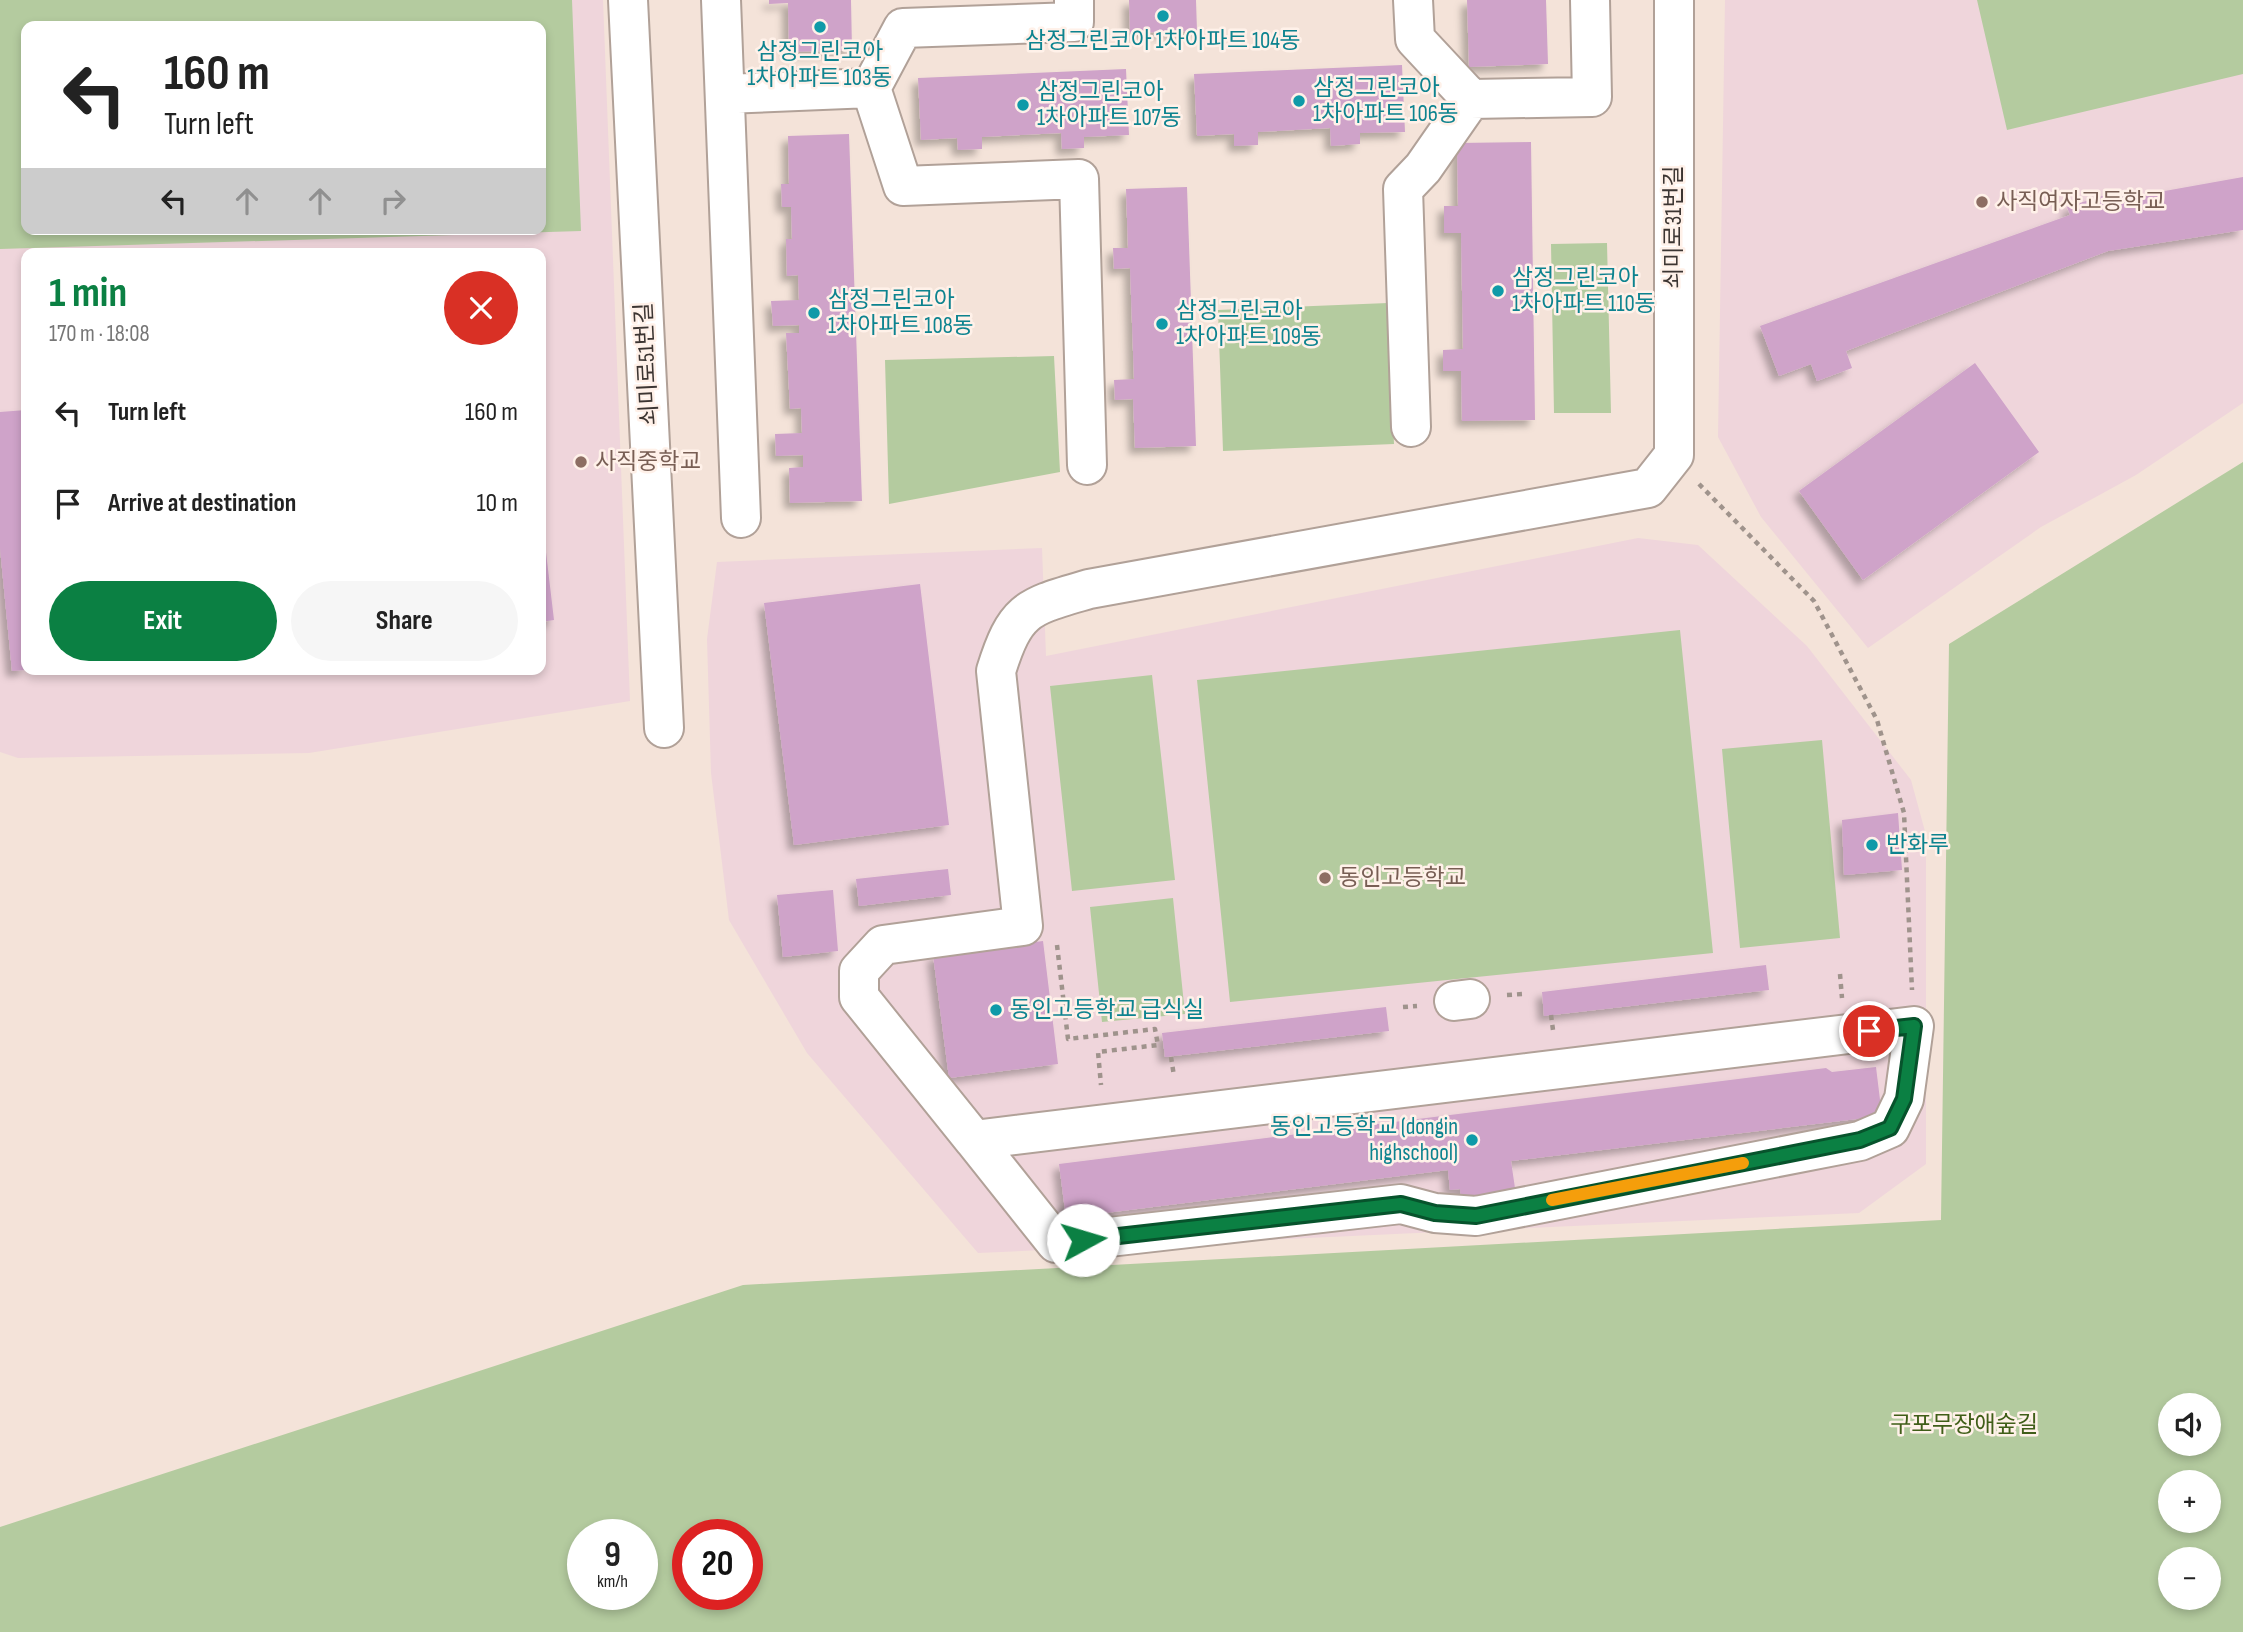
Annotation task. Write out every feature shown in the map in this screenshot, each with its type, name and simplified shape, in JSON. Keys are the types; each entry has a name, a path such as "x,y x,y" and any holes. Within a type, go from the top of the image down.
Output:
{"street":[{"name":"쇠미로51번길","path":"628,0 664,728"},
{"path":"721,0 741,518"},
{"path":"1074,0 1074,22 903,28 871,88 903,186 1079,179 1087,465"},
{"path":"1413,0 1415,39 1471,99 1592,97 1590,0"},
{"name":"쇠미로31번길","path":"974,1140 859,997 859,971 883,945 1023,926 996,671 1007,638 1032,606 1089,589 1648,488 1674,455 1674,0"},
{"path":"724,94 871,88"},
{"path":"1411,427 1403,189 1423,169 1471,99"},
{"path":"1914,1026 1904,1099 1890,1128 1860,1140 1476,1216 1435,1213 1401,1204 1056,1243 974,1140 1914,1026"}],"path":[{"path":"1701,488 1814,601 1877,720 1904,813 1914,1026"},
{"path":"1055,935 1068,1039 1155,1029 1157,1045 1097,1052 1105,1124"}],"shaded area":[{"name":"사직중학교","path":"0,0 603,0 630,701 309,753 18,758 0,752"},
{"name":"사직여자고등학교","path":"1725,0 2243,0 2243,403 2136,475 2041,527 1868,648 1761,517 1718,437"},
{"name":"동인고등학교","path":"1638,538 1698,545 1807,646 1911,780 1926,835 1926,1164 1859,1213 978,1253 807,1053 729,920 711,773 707,639 717,562 1042,548 1046,656"}],"green space":[{"path":"0,0 572,0 581,231 546,232 546,21 21,21 21,235 452,235 0,249"},
{"path":"1977,0 2243,0 2243,74 2007,130"},
{"path":"1607,243 1611,413 1554,413 1551,244"},
{"path":"1388,303 1394,444 1223,451 1218,310"},
{"path":"1054,356 1060,472 889,504 885,360"},
{"name":"구포무장애숲길","path":"2243,462 2243,1632 0,1632 0,1527 743,1285 1941,1220 1949,644"},
{"path":"1680,630 1713,953 1230,1002 1197,680"},
{"path":"1152,675 1175,880 1072,891 1050,686"},
{"path":"1822,740 1840,938 1740,948 1722,749"},
{"path":"1173,898 1185,1014 1102,1022 1090,907"}],"building":[{"name":"삼정그린코아 1차아파트 103동","path":"769,0 851,0 852,50 789,52 788,3 769,4"},
{"name":"삼정그린코아 1차아파트 104동","path":"1129,0 1196,0 1197,31 1130,33"},
{"path":"1467,0 1546,0 1548,64 1469,67"},
{"name":"삼정그린코아 1차아파트 106동","path":"1402,65 1405,132 1360,133 1360,144 1331,146 1330,128 1258,132 1258,145 1234,146 1234,134 1197,136 1194,74"},
{"name":"삼정그린코아 1차아파트 107동","path":"1126,69 1129,135 1084,137 1084,148 1062,149 1061,133 982,137 982,149 958,150 957,138 921,140 918,78"},
{"name":"삼정그린코아 1차아파트 108동","path":"849,134 862,501 790,503 789,468 803,467 803,455 776,456 775,434 802,433 801,408 790,409 786,333 799,333 799,325 773,326 771,301 799,300 798,275 787,276 786,239 792,239 791,207 782,207 781,184 789,184 788,136"},
{"name":"삼정그린코아 1차아파트 110동","path":"1531,142 1535,420 1462,421 1461,371 1443,371 1443,350 1463,349 1461,233 1444,233 1444,206 1458,206 1457,143"},
{"path":"2243,177 2243,230 2108,251 1846,351 1852,368 1817,381 1811,364 1779,376 1760,326 2070,215 2067,207 2115,192 2120,199"},
{"name":"삼정그린코아 1차아파트 109동","path":"1187,187 1196,446 1135,448 1133,399 1115,400 1114,380 1134,379 1130,268 1114,269 1113,248 1128,248 1126,189"},
{"path":"1975,363 2039,452 1863,580 1799,491"},
{"path":"21,410 21,670 12,671 0,548 0,412"},
{"path":"546,552 554,620 546,621"},
{"path":"920,584 949,825 794,845 764,603"},
{"name":"반화루","path":"1898,813 1902,870 1844,875 1842,820"},
{"path":"948,869 951,895 859,906 856,879"},
{"path":"833,890 838,951 783,957 777,895"},
{"name":"동인고등학교 급식실","path":"1043,941 1058,1064 949,1078 933,955"},
{"path":"1766,965 1769,990 1544,1016 1542,992"},
{"path":"1386,1007 1389,1031 1165,1057 1162,1033"},
{"name":"동인고등학교 (dongin highschool)","path":"1876,1067 1881,1108 1865,1118 1511,1161 1516,1195 1462,1208 1460,1189 1450,1190 1448,1170 1066,1218 1059,1164 1826,1068 1832,1072"}],"slow traffic":[{"path":"1552,1200 1743,1163"}],"place":[{"name":"삼정그린코아 1차아파트 104동","path":"1163,16"},
{"name":"삼정그린코아 1차아파트 103동","path":"820,27"},
{"name":"삼정그린코아 1차아파트 106동","path":"1299,101"},
{"name":"삼정그린코아 1차아파트 107동","path":"1023,105"},
{"name":"사직여자고등학교","path":"1982,202"},
{"name":"삼정그린코아 1차아파트 110동","path":"1498,291"},
{"name":"삼정그린코아 1차아파트 108동","path":"814,313"},
{"name":"삼정그린코아 1차아파트 109동","path":"1162,324"},
{"name":"사직중학교","path":"581,462"},
{"name":"반화루","path":"1872,845"},
{"name":"동인고등학교","path":"1325,878"},
{"name":"동인고등학교 급식실","path":"996,1010"},
{"name":"동인고등학교 (dongin highschool)","path":"1472,1140"}],"route":[{"path":"1083,1240 1401,1204 1435,1213 1476,1216 1860,1140 1890,1128 1904,1099 1914,1026 1869,1031"}]}
